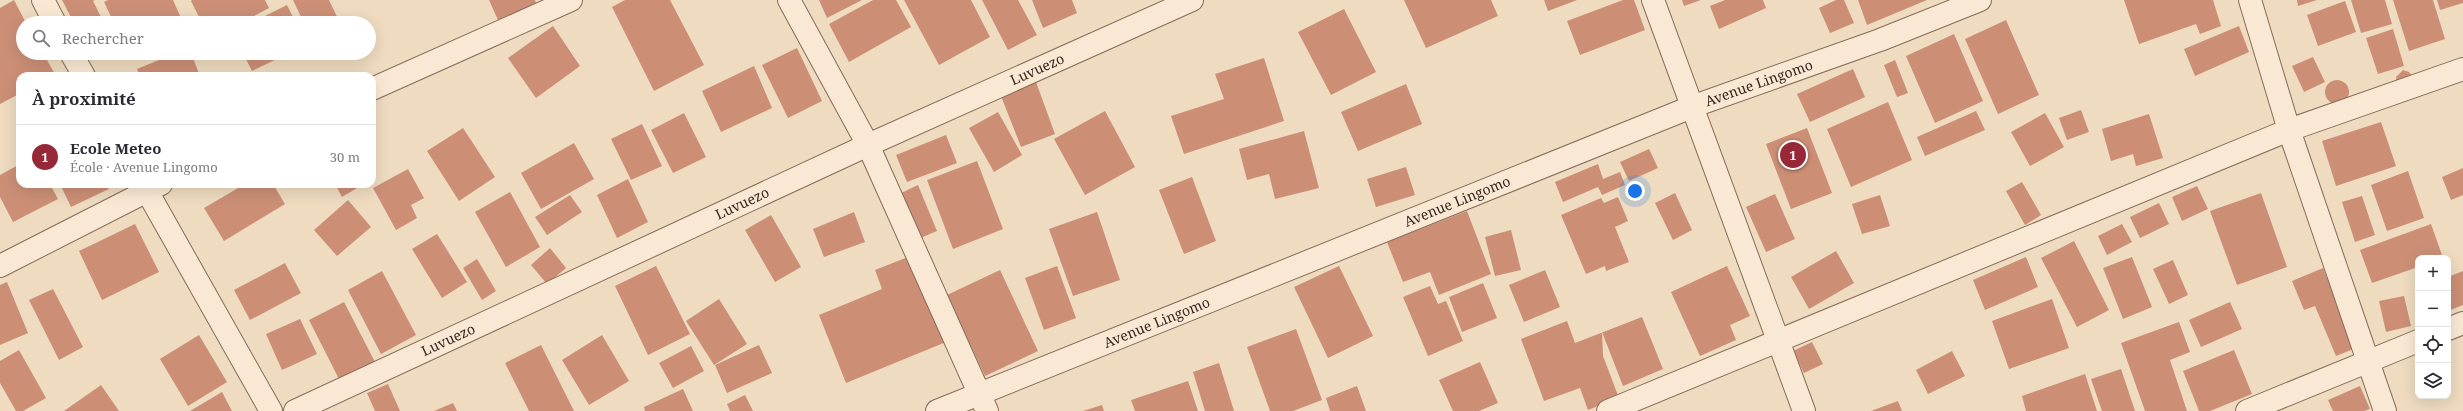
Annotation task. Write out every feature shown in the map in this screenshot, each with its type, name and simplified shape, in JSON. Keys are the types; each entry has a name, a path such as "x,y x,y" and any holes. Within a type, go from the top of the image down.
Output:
{"street":[{"path":"42,0 51,16"},
{"path":"376,87 571,0"},
{"path":"790,0 868,145 984,403"},
{"name":"Luvuezo","path":"295,411 868,145 1192,0"},
{"path":"1653,0 1694,106 1804,411"},
{"name":"Avenue Lingomo","path":"937,411 984,403 1694,106 1880,40 1980,0"},
{"path":"2250,0 2289,130 2385,411"},
{"path":"75,60 82,72"},
{"path":"1608,411 2289,130 2463,69"},
{"path":"0,266 146,188"},
{"path":"151,188 271,411"},
{"path":"2451,328 2463,323"},
{"path":"2247,411 2415,343"}],"building":[{"path":"14,0 22,16 16,16 16,60 47,60 54,72 16,72 16,96 0,104 0,8"},
{"path":"62,0 95,0 93,1 100,16 70,16"},
{"path":"108,0 173,0 180,16 111,16 104,2"},
{"path":"265,0 269,8 254,16 198,16 191,1"},
{"path":"293,0 329,0 337,16 301,16"},
{"path":"489,0 535,0 536,3 498,20"},
{"path":"625,0 670,0 704,65 654,91 612,7"},
{"path":"819,0 862,0 827,18"},
{"path":"873,0 896,0 911,27 849,62 829,24"},
{"path":"904,0 971,0 990,37 939,65"},
{"path":"982,0 1018,0 1037,35 1008,50"},
{"path":"1032,0 1072,0 1077,13 1043,28"},
{"path":"1404,0 1491,0 1498,16 1426,48"},
{"path":"1544,0 1577,0 1548,11"},
{"path":"1623,0 1634,0 1645,30 1580,55 1567,21"},
{"path":"1682,0 1701,0 1684,6"},
{"path":"1725,0 1763,0 1766,8 1719,29 1710,6"},
{"path":"1836,0 1844,0 1854,23 1830,33 1819,8"},
{"path":"1858,0 1927,0 1867,25"},
{"path":"2124,0 2213,0 2221,26 2200,34 2196,24 2139,44"},
{"path":"2297,0 2317,0 2298,6"},
{"path":"2351,0 2385,0 2392,24 2361,33"},
{"path":"2393,0 2433,0 2445,39 2409,51"},
{"path":"2437,0 2463,0 2463,3 2440,10"},
{"path":"2345,1 2356,32 2318,46 2307,15"},
{"path":"287,5 292,16 265,16"},
{"path":"1344,9 1376,72 1331,95 1298,32"},
{"path":"2006,20 2039,95 1998,114 1965,39"},
{"path":"553,26 580,66 536,98 508,58"},
{"path":"2239,26 2249,52 2195,76 2184,49"},
{"path":"2393,29 2404,66 2378,74 2366,38"},
{"path":"1954,34 1983,101 1935,123 1906,56"},
{"path":"797,48 822,101 788,118 762,65"},
{"path":"2313,57 2325,82 2304,92 2292,66"},
{"path":"1264,58 1284,121 1184,154 1171,116 1224,99 1215,74"},
{"path":"159,60 194,60 198,72 138,72 137,69"},
{"path":"246,60 275,60 252,71"},
{"path":"1895,60 1908,93 1897,97 1884,65"},
{"path":"754,66 772,108 721,132 702,91"},
{"path":"1853,69 1865,97 1810,122 1797,94"},
{"path":"2403,70 2409,72 2413,77 2397,83 2396,77"},
{"path":"2337,80 2345,84 2349,92 2345,100 2337,104 2329,100 2325,92 2329,84"},
{"path":"1036,82 1055,134 1021,147 1001,96"},
{"path":"1406,84 1422,124 1358,151 1341,112"},
{"path":"1888,102 1912,160 1851,187 1827,129"},
{"path":"2081,110 2089,132 2067,140 2059,118"},
{"path":"1105,111 1135,167 1085,195 1054,139"},
{"path":"1976,111 1985,130 1925,156 1917,137"},
{"path":"998,112 1022,155 994,172 969,128"},
{"path":"684,113 706,157 673,173 651,130"},
{"path":"2045,113 2064,147 2030,166 2011,132"},
{"path":"2149,114 2163,158 2136,166 2133,154 2111,161 2102,129"},
{"path":"2381,122 2396,166 2336,186 2322,141"},
{"path":"642,124 662,166 631,180 611,139"},
{"path":"463,128 495,177 459,201 427,151"},
{"path":"1807,128 1832,193 1791,209 1766,144"},
{"path":"1304,131 1319,188 1275,199 1269,174 1247,180 1239,149"},
{"path":"946,135 957,163 907,182 896,155"},
{"path":"574,143 594,179 541,209 521,173"},
{"path":"1649,149 1658,168 1629,181 1620,162"},
{"path":"977,161 1003,229 953,249 927,180"},
{"path":"1598,164 1603,179 1620,172 1625,185 1602,195 1598,187 1563,202 1555,182"},
{"path":"16,166 16,188 52,188 58,199 13,222 0,197 0,175"},
{"path":"1406,167 1415,195 1376,207 1367,179"},
{"path":"2463,168 2463,195 2451,200 2442,177"},
{"path":"408,169 424,198 411,205 417,218 396,230 373,188 376,188 376,186"},
{"path":"2408,171 2424,218 2387,231 2371,185"},
{"path":"1192,177 1216,241 1184,254 1159,190"},
{"path":"628,179 648,222 617,238 597,195"},
{"path":"2022,182 2041,215 2025,225 2006,191"},
{"path":"918,185 937,231 918,239 899,194"},
{"path":"2197,186 2208,209 2182,221 2172,197"},
{"path":"62,188 109,189 71,207"},
{"path":"238,188 275,188 285,204 224,241 204,208"},
{"path":"337,188 357,188 342,197"},
{"path":"510,192 540,247 506,267 475,212"},
{"path":"1675,193 1692,230 1673,240 1655,203"},
{"path":"2261,193 2287,267 2237,285 2210,211"},
{"path":"1775,194 1795,239 1766,252 1746,207"},
{"path":"570,195 582,212 547,235 535,217"},
{"path":"1880,195 1890,226 1862,234 1852,204"},
{"path":"2362,196 2375,235 2355,242 2342,202"},
{"path":"1618,197 1628,221 1615,227 1629,262 1606,271 1605,266 1586,274 1561,215 1601,198 1604,203"},
{"path":"348,200 371,227 337,256 314,230"},
{"path":"2159,203 2169,224 2140,238 2130,217"},
{"path":"1467,211 1491,274 1439,295 1430,272 1403,282 1387,242"},
{"path":"854,212 865,242 824,257 813,229"},
{"path":"1097,212 1120,280 1073,296 1049,229"},
{"path":"771,215 801,267 775,282 745,230"},
{"path":"135,224 159,272 102,300 79,251"},
{"path":"2122,224 2132,242 2107,255 2098,236"},
{"path":"2431,224 2442,255 2415,255 2415,268 2372,283 2360,250"},
{"path":"1511,230 1521,270 1495,276 1485,237"},
{"path":"437,234 467,282 442,298 412,249"},
{"path":"2074,241 2109,310 2077,327 2041,258"},
{"path":"550,248 566,268 547,284 531,265"},
{"path":"1836,251 1854,283 1809,309 1791,277"},
{"path":"908,257 946,342 846,383 819,315 882,289 875,270"},
{"path":"2026,257 2038,287 1985,310 1973,280"},
{"path":"2132,257 2152,307 2123,319 2103,268"},
{"path":"477,259 496,291 482,300 463,268"},
{"path":"2173,260 2188,295 2169,304 2153,269"},
{"path":"285,263 301,293 250,320 234,290"},
{"path":"656,266 690,334 648,355 615,286"},
{"path":"1057,266 1076,318 1044,330 1025,278"},
{"path":"1339,266 1373,336 1328,358 1294,287"},
{"path":"1727,266 1750,316 1730,325 1736,340 1700,356 1671,292"},
{"path":"2323,268 2356,348 2336,356 2315,306 2304,310 2292,281"},
{"path":"1000,270 1038,351 985,376 947,295"},
{"path":"1545,270 1560,307 1524,322 1509,285"},
{"path":"382,271 416,335 381,354 348,290"},
{"path":"2463,271 2463,305 2451,310 2451,291 2451,276"},
{"path":"7,282 28,333 0,345 0,285"},
{"path":"1483,283 1497,318 1462,332 1449,297"},
{"path":"1430,286 1438,304 1446,301 1463,341 1428,356 1403,297"},
{"path":"53,289 83,347 59,360 29,300"},
{"path":"2404,296 2411,326 2386,332 2379,301"},
{"path":"719,299 747,344 714,365 686,321"},
{"path":"2052,299 2069,348 2009,369 1992,321"},
{"path":"344,302 375,362 340,381 309,320"},
{"path":"2230,302 2242,329 2201,347 2189,320"},
{"path":"1642,317 1663,369 1623,386 1602,332"},
{"path":"300,319 317,354 282,370 266,334"},
{"path":"1567,321 1575,343 1602,333 1603,356 1619,398 1588,410 1580,388 1544,401 1521,339"},
{"path":"2179,322 2190,352 2170,360 2187,411 2145,411 2121,343"},
{"path":"1296,329 1322,400 1293,411 1270,411 1247,347"},
{"path":"199,335 227,382 188,406 160,359"},
{"path":"602,335 629,381 589,405 562,360"},
{"path":"1812,342 1823,364 1804,373 1793,351"},
{"path":"541,345 574,411 529,411 505,363"},
{"path":"759,345 772,373 727,393 715,365"},
{"path":"691,346 704,371 673,388 659,363"},
{"path":"19,350 46,398 23,411 16,411 0,383 0,361"},
{"path":"2234,350 2252,394 2210,411 2199,411 2183,371"},
{"path":"1952,351 1965,376 1928,394 1916,370"},
{"path":"1480,362 1498,403 1479,411 1453,411 1439,380"},
{"path":"1219,363 1234,411 1205,411 1193,372"},
{"path":"2121,369 2135,411 2102,411 2091,379"},
{"path":"2085,374 2097,411 2026,411 2022,396"},
{"path":"1188,381 1198,411 1135,411 1131,400"},
{"path":"388,384 400,411 375,411 367,393"},
{"path":"101,385 119,411 64,411"},
{"path":"1357,386 1366,411 1330,411 1326,398"},
{"path":"2360,386 2370,409 2364,411 2333,411 2328,400"},
{"path":"683,389 693,411 645,411 644,407"},
{"path":"222,392 232,411 190,411"},
{"path":"745,395 753,411 730,411 727,404"},
{"path":"1898,401 1902,411 1871,411"},
{"path":"453,403 457,411 434,411"},
{"path":"1102,405 1104,411 1083,411"}],"place":[{"name":"Ecole Meteo","path":"1793,155"}]}
